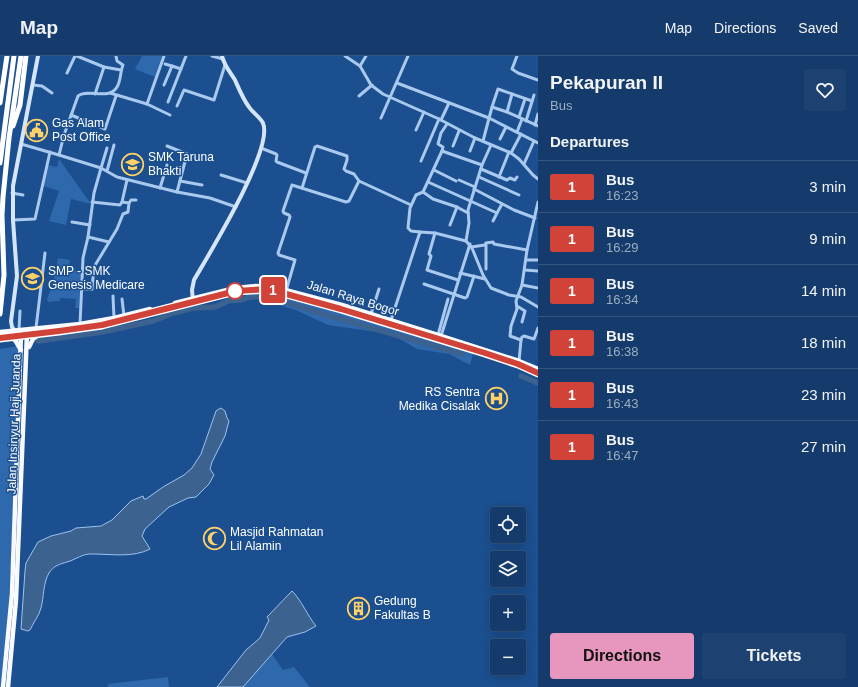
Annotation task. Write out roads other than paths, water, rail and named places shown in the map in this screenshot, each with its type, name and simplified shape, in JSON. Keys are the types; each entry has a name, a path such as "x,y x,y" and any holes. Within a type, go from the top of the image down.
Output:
{"highway":[{"path":"0,103 7,56"},
{"path":"0,163 14,56"},
{"path":"0,314 4,264 2,209 9,138 21,56"},
{"path":"9,138 20,105 26,56"},
{"name":"Jalan Raya Bogor","path":"0,338 8,337 19,332 44,333 107,324 235,288 269,286 361,313 518,364 538,373"},
{"name":"Jalan Raya Bogor","path":"27,332 36,329 114,318 193,300"},
{"name":"Jalan Raya Bogor","path":"361,313 371,314 391,320 519,361 538,369"},
{"path":"0,332 19,332"},
{"name":"Jalan Insinyur Haji Juanda","path":"3,687 12,594 22,351 19,332"},
{"name":"Jalan Insinyur Haji Juanda","path":"8,687 16,600 27,332"},
{"path":"27,355 30,343 33,339 44,333"},
{"path":"8,337 15,340 22,351"}],"main road":[{"path":"19,332 12,327 11,321 16,276 12,193 38,56"},
{"path":"193,300 192,290 194,280 236,206 261,148 264,135 263,124 247,104 225,65 223,57"}],"street":[{"path":"67,73 76,56 104,67 121,70"},
{"path":"110,93 117,87 123,65 117,61 116,56"},
{"path":"147,104 164,56"},
{"path":"168,102 186,56"},
{"path":"212,56 223,57"},
{"path":"345,56 360,66 372,85 383,94 440,119 459,131 510,152 538,179"},
{"path":"360,66 366,56"},
{"path":"382,118 408,56"},
{"path":"517,56 512,69 518,73 538,80"},
{"path":"165,64 181,69"},
{"path":"177,106 184,90 214,100 225,65"},
{"path":"164,85 172,66"},
{"path":"95,94 104,67"},
{"path":"397,83 489,118 538,143"},
{"path":"33,85 42,86 52,93"},
{"path":"359,96 372,85"},
{"path":"483,141 498,89 532,102"},
{"path":"60,155 64,135 79,95 110,93 147,104 170,115"},
{"path":"507,112 512,94"},
{"path":"522,119 532,102 534,95"},
{"path":"71,115 105,129 116,96"},
{"path":"499,177 519,133 525,99"},
{"path":"421,161 449,103"},
{"path":"492,107 507,112 537,126 538,114"},
{"path":"416,130 424,112"},
{"path":"447,124 441,134 438,144 443,148 434,170 423,192 416,195 411,205 408,228 411,230 436,233 466,241 491,288 509,295 519,296 538,307"},
{"path":"500,139 506,127"},
{"path":"454,146 459,131"},
{"path":"470,151 475,138"},
{"path":"524,164 534,141"},
{"path":"21,144 101,168 117,177 127,180 210,198 236,206"},
{"path":"107,172 114,145"},
{"path":"466,241 469,223 468,213 474,188 482,165 492,145"},
{"path":"168,146 187,154 177,192"},
{"path":"302,188 315,147 317,146 347,156 344,170 354,174 358,181 411,205"},
{"path":"80,324 83,258 88,238 92,202 107,148"},
{"path":"261,148 276,154 277,162 306,173"},
{"path":"442,151 482,165"},
{"path":"13,220 35,219 50,152"},
{"path":"160,188 166,165"},
{"path":"481,169 507,180 509,178 515,180 517,177"},
{"path":"434,170 474,188 502,204 535,218"},
{"path":"221,175 247,183"},
{"path":"479,177 519,195"},
{"path":"122,202 127,180"},
{"path":"180,181 202,184"},
{"path":"286,291 295,260 278,254 290,218 289,215 284,213 284,211 292,185 346,202 349,201 358,181"},
{"path":"428,182 497,213"},
{"path":"423,192 433,199 457,207 468,213"},
{"path":"12,193 22,195"},
{"path":"92,202 120,205 122,202 129,203 131,200 136,200"},
{"path":"522,340 510,336 517,306 516,301 519,296 525,270 527,250 537,214 538,202"},
{"path":"81,289 92,289 93,270 117,229 123,214 128,212 129,203"},
{"path":"493,221 502,204"},
{"path":"450,225 457,207"},
{"path":"72,222 90,225"},
{"path":"532,228 538,230"},
{"path":"391,320 420,232"},
{"path":"436,233 429,254 431,256 427,270 458,280"},
{"path":"88,238 109,242"},
{"path":"470,246 486,245 486,243 493,242 494,244 527,250"},
{"path":"486,245 486,269"},
{"path":"440,336 470,246"},
{"path":"36,329 45,253"},
{"path":"526,260 538,260"},
{"path":"525,270 538,271"},
{"path":"460,273 485,279"},
{"path":"424,284 466,298 474,276"},
{"path":"522,285 538,288"},
{"path":"371,314 379,289"},
{"path":"113,296 114,318"},
{"path":"122,299 124,316"},
{"path":"440,336 448,299"},
{"path":"517,306 525,311 522,322"},
{"path":"19,332 20,311"},
{"path":"519,361 522,337 524,336 534,339 538,328"}],"waterway":[{"path":"38,341 102,332 153,321 173,313 193,308 215,307 228,301 250,297 268,296 306,309 462,354"},
{"path":"521,376 538,383"}],"place":[{"name":"Gas Alam Post Office","path":"36,130"},
{"name":"SMK Taruna Bhakti","path":"132,164"},
{"name":"SMP - SMK Genesis Medicare","path":"32,278"},
{"name":"RS Sentra Medika Cisalak","path":"496,399"},
{"name":"Masjid Rahmatan Lil Alamin","path":"214,539"},
{"name":"Gedung Fakultas B","path":"358,608"}]}
